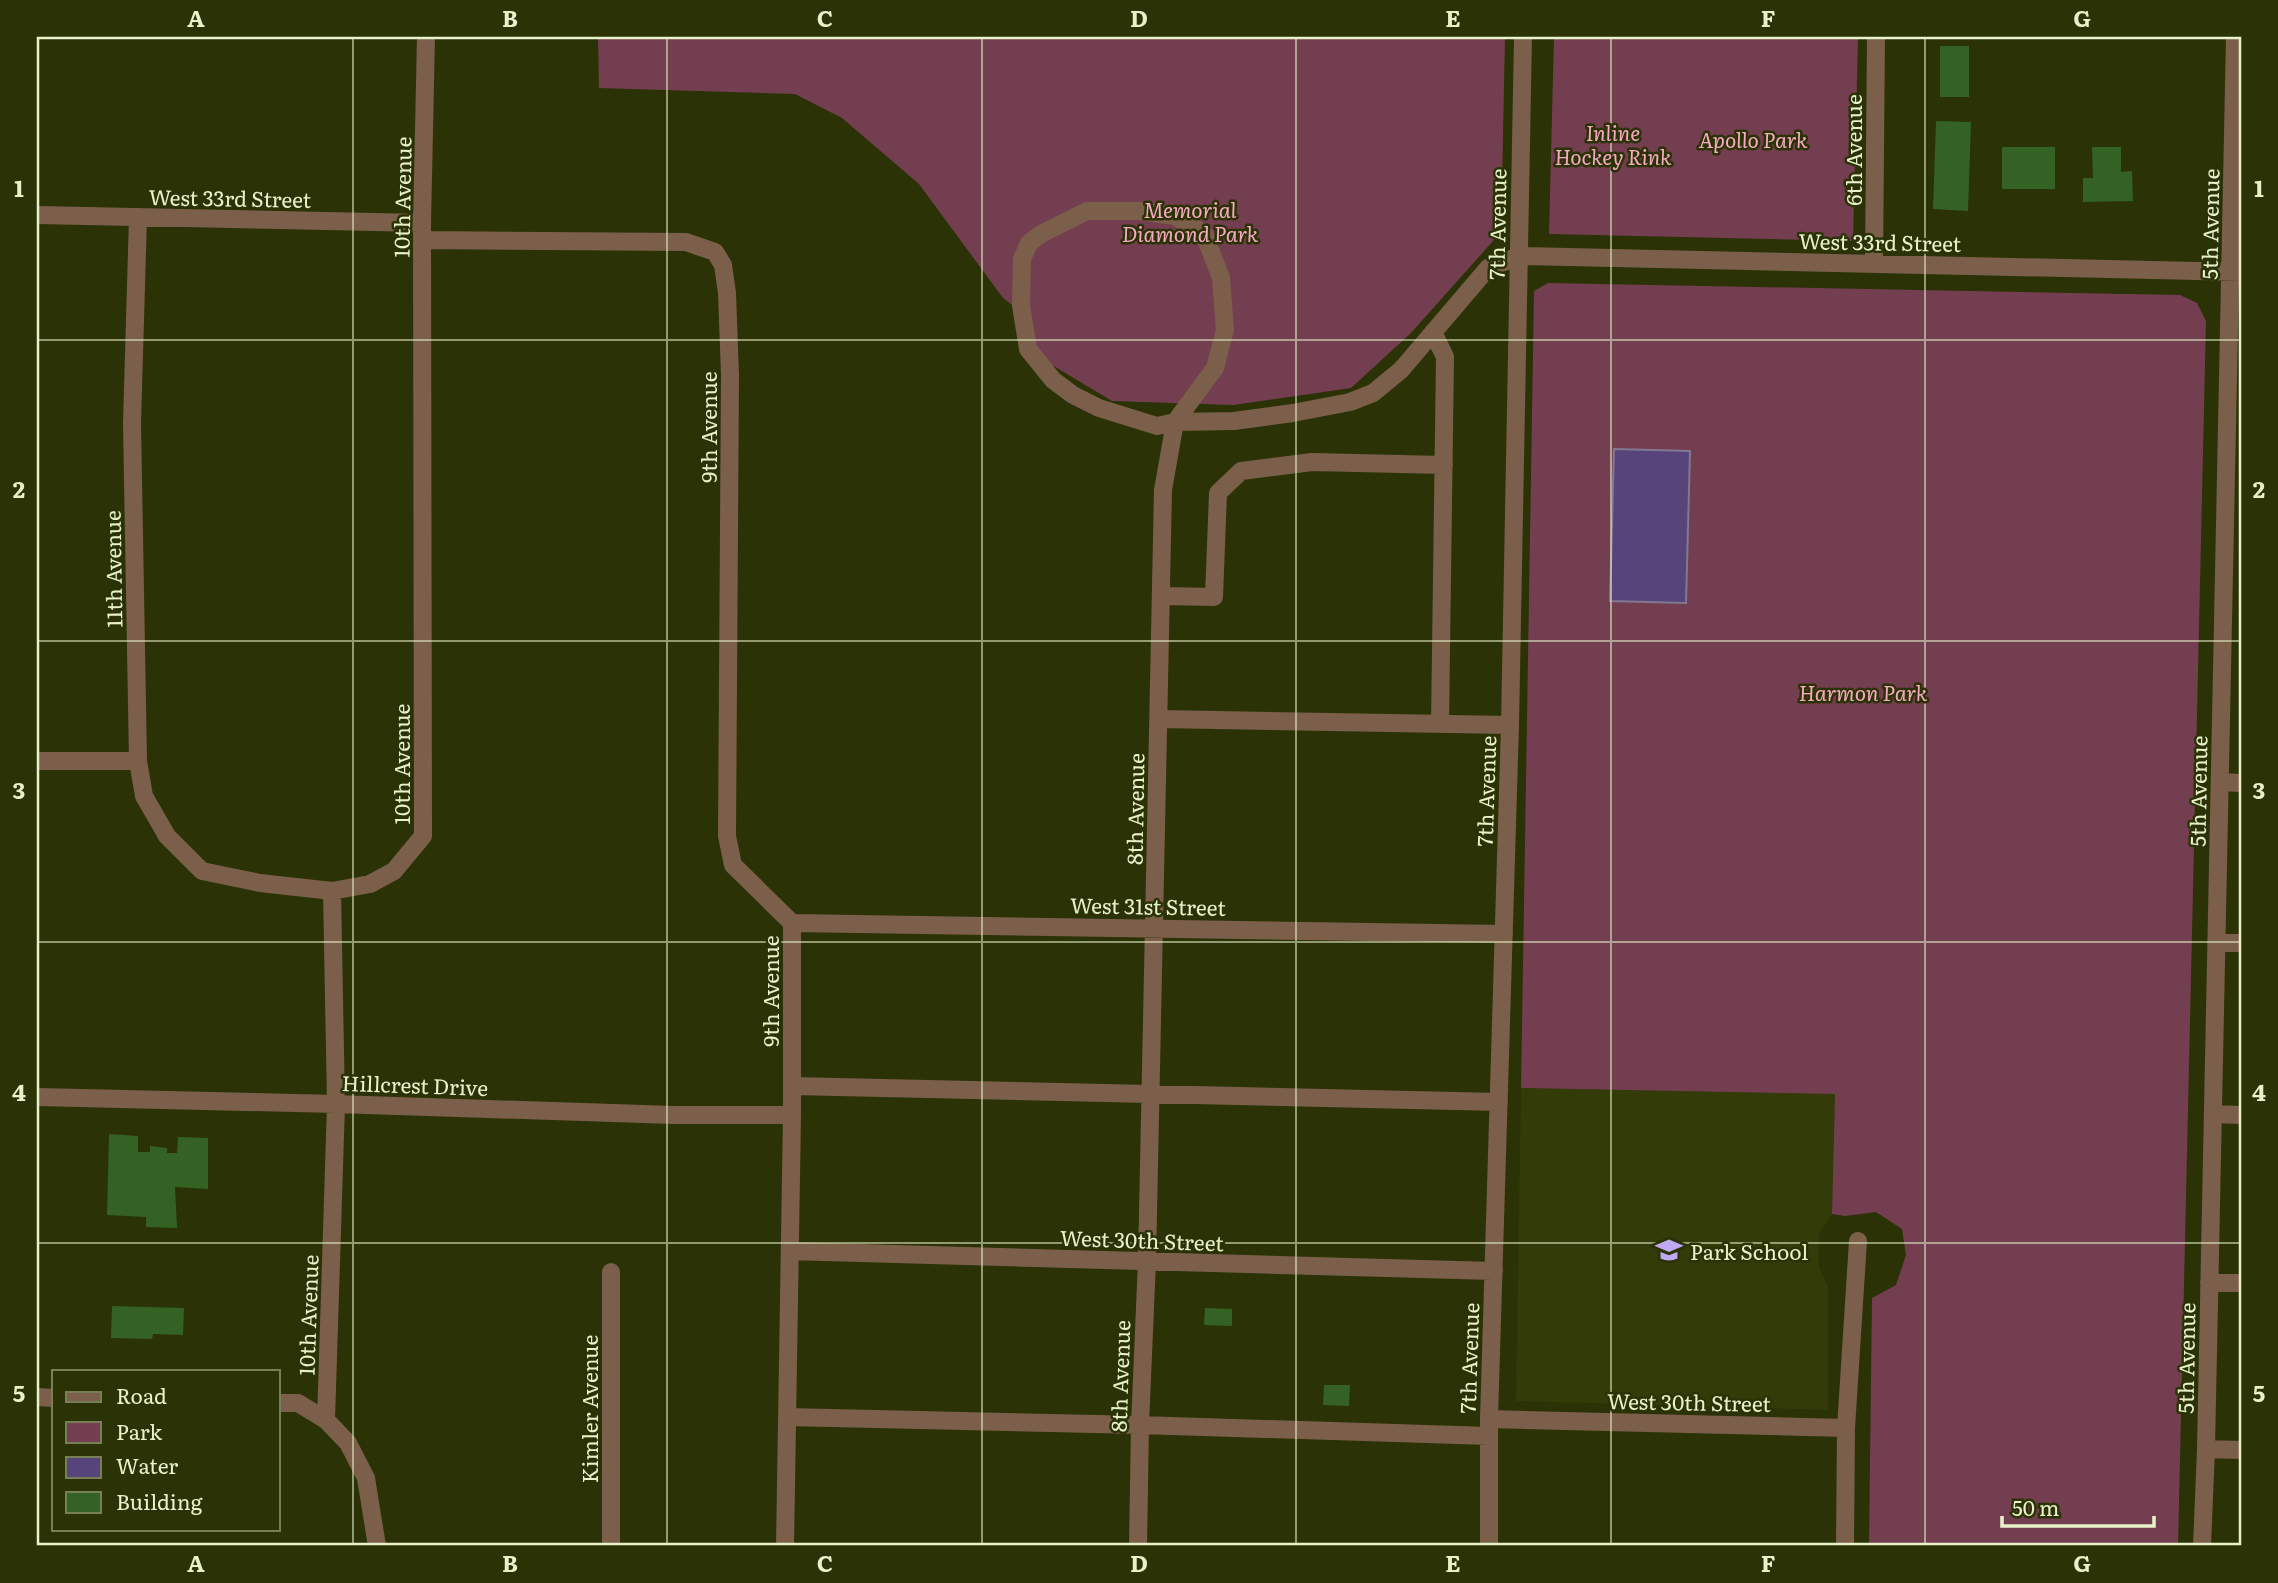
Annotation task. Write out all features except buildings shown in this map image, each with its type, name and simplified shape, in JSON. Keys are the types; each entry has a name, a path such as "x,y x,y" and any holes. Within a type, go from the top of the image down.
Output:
{"street":[{"name":"10th Avenue","path":"326,1420 336,1104 332,891 370,884 394,871 423,836 422,231 426,37"},
{"name":"7th Avenue","path":"1489,1546 1489,1427 1510,725 1523,37"},
{"name":"6th Avenue","path":"1874,264 1876,37"},
{"name":"5th Avenue","path":"2202,1546 2220,782 2232,612 2236,272 2235,37"},
{"path":"1175,422 1215,368 1224,330 1221,278 1203,234 1175,216 1140,211 1087,211 1029,243 1022,259 1021,305 1028,349 1053,380 1073,395 1099,408 1157,426 1175,422 1234,421 1293,413 1350,402 1373,393 1401,370 1488,268 1519,256"},
{"name":"West 33rd Street","path":"37,215 138,217 686,242 715,252"},
{"name":"11th Avenue","path":"138,217 132,423 138,761 144,796 167,836 202,871 260,883 332,891"},
{"name":"9th Avenue","path":"715,252 723,265 727,293 730,375 727,836 733,865 792,923 792,1115 785,1546"},
{"name":"West 33rd Street","path":"1519,256 2236,272"},
{"path":"1433,332 1445,357 1440,724"},
{"name":"8th Avenue","path":"1138,1546 1151,1094 1163,490 1175,422"},
{"path":"1162,596 1214,597 1218,493 1241,471 1312,462 1444,465"},
{"path":"1159,719 1510,725"},
{"path":"37,761 138,761"},
{"path":"2220,782 2241,783"},
{"name":"West 31st Street","path":"792,923 1504,934"},
{"path":"2216,943 2241,943"},
{"path":"792,1086 1499,1102"},
{"name":"Hillcrest Drive","path":"37,1097 673,1115 792,1115"},
{"path":"2213,1114 2241,1115"},
{"path":"1845,1546 1846,1428 1858,1241"},
{"name":"West 30th Street","path":"790,1251 1494,1271"},
{"name":"Kimler Avenue","path":"611,1272 611,1546"},
{"path":"2209,1283 2241,1283"},
{"path":"280,1403 298,1403 326,1420 348,1443 366,1478 377,1546"},
{"name":"West 30th Street","path":"787,1417 1140,1425 1846,1428"},
{"path":"2206,1449 2241,1450"}],"shaded area":[{"name":"Park School","path":"1521,1088 1835,1094 1832,1214 1819,1234 1819,1267 1828,1287 1828,1410 1516,1401"}],"green space":[{"name":"Memorial Diamond Park","path":"598,37 1505,37 1501,232 1411,333 1351,388 1233,405 1112,401 1042,359 1021,312 1003,298 919,184 842,118 795,94 599,88"},
{"name":"Apollo Park","path":"1554,37 1858,37 1853,241 1549,234"},
{"name":"Harmon Park","path":"1548,283 2180,295 2197,303 2206,321 2178,1546 1869,1546 1872,1298 1896,1285 1906,1255 1902,1229 1876,1212 1845,1216 1832,1214 1835,1094 1521,1088 1534,291"}],"water":[{"path":"1614,449 1690,451 1686,603 1610,601"}],"place":[{"name":"Park School","path":"1669,1250"}],"park label":[{"name":"Inline Hockey Rink","path":"1613,143"}]}
